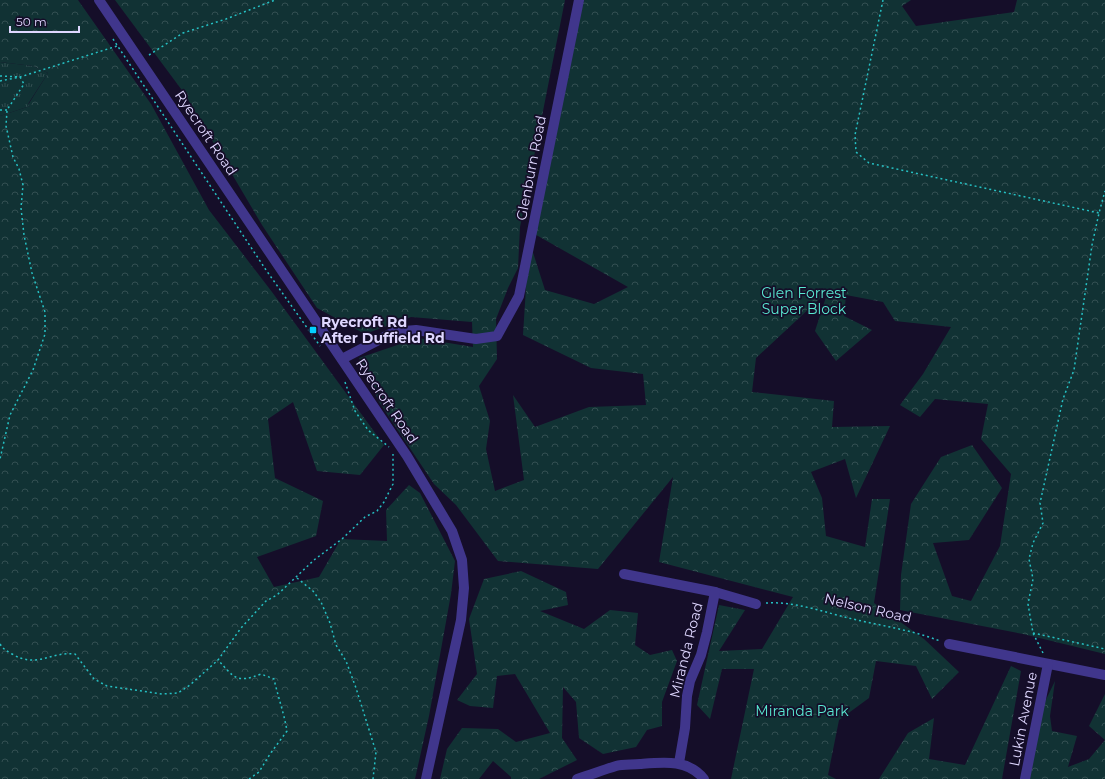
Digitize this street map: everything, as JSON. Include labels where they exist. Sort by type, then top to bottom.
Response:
[{"type":"street","name":"Ryecroft Road","points":[[99,0],[342,358],[411,462],[452,531],[462,560],[464,588],[461,620],[426,779]]},
{"type":"street","name":"Glenburn Road","points":[[342,358],[394,332],[416,330],[476,339],[497,336],[519,296],[579,0]]},
{"type":"street","points":[[624,574],[715,592],[756,604]]},
{"type":"street","name":"Miranda Road","points":[[679,763],[685,728],[687,696],[690,681],[708,632],[715,592]]},
{"type":"street","points":[[949,644],[1105,675]]},
{"type":"street","name":"Lukin Avenue","points":[[1025,779],[1048,664]]},
{"type":"street","points":[[577,779],[618,766],[660,762],[679,763],[690,767],[704,779]]},
{"type":"path","points":[[140,61],[183,33],[226,19],[275,0]]},
{"type":"path","points":[[883,0],[855,135],[856,152],[869,163],[1099,213]]},
{"type":"path","points":[[110,35],[261,264],[320,347]]},
{"type":"path","points":[[0,81],[20,77],[117,46]]},
{"type":"path","points":[[0,76],[20,77]]},
{"type":"path","points":[[0,459],[10,415],[33,370],[45,334],[45,312],[32,273],[24,235],[21,208],[23,185],[19,168],[13,157],[6,126],[7,110],[24,84],[20,77]]},
{"type":"path","points":[[0,110],[7,110]]},
{"type":"path","points":[[1048,664],[1033,633],[1028,604],[1033,579],[1029,558],[1033,543],[1043,523],[1040,503],[1064,399],[1074,370],[1099,213],[1105,191]]},
{"type":"path","points":[[0,644],[3,648],[17,657],[31,661],[49,658],[64,652],[75,654],[94,679],[107,686],[162,694],[178,693],[190,685],[218,660],[251,616],[266,601],[277,595],[314,560],[342,539],[365,517],[377,511],[384,502],[393,484],[394,451],[368,430],[355,411],[343,379],[350,371]]},
{"type":"path","points":[[296,577],[313,591],[321,602],[330,623],[336,645],[346,661],[376,752],[373,779]]},
{"type":"path","name":"Nelson Road","points":[[756,604],[771,603],[808,608],[919,634],[949,644]]},
{"type":"path","points":[[1033,633],[1105,650]]},
{"type":"path","points":[[218,660],[234,677],[248,680],[261,674],[274,679],[279,702],[285,715],[287,731],[259,772],[249,779]]},
{"type":"green space","points":[[0,0],[78,0],[151,104],[209,210],[272,292],[384,445],[360,475],[317,471],[293,402],[268,419],[275,478],[323,501],[316,536],[257,557],[274,587],[319,577],[341,539],[387,541],[386,510],[409,485],[420,493],[455,561],[451,594],[429,716],[415,779],[0,779],[0,116],[30,106],[28,105],[48,73],[33,66],[0,62]]},
{"type":"green space","name":"Glen Forrest Super Block","points":[[115,0],[565,0],[520,227],[518,268],[508,288],[496,319],[497,359],[479,386],[490,421],[486,449],[495,491],[524,480],[513,395],[535,427],[589,407],[646,405],[643,374],[591,368],[523,335],[529,240],[545,290],[594,304],[628,287],[531,232],[579,0],[911,0],[902,6],[916,26],[1014,12],[1017,0],[1105,0],[1105,654],[1023,634],[900,610],[901,575],[911,504],[941,457],[972,445],[1002,488],[969,540],[933,543],[952,596],[971,601],[1000,546],[1011,474],[981,439],[988,404],[935,399],[920,417],[900,405],[923,374],[951,327],[895,321],[883,302],[846,295],[844,316],[872,330],[836,361],[815,331],[828,291],[756,358],[752,392],[834,401],[832,427],[890,426],[856,498],[845,459],[811,472],[822,498],[826,536],[865,547],[872,499],[890,499],[874,603],[924,639],[959,672],[932,699],[916,666],[876,661],[869,698],[839,720],[828,775],[836,779],[731,779],[754,669],[722,669],[710,719],[697,705],[719,605],[745,610],[719,651],[762,649],[793,597],[659,562],[673,477],[598,569],[498,561],[456,505],[434,484],[379,402],[359,358],[418,338],[473,347],[472,322],[411,317],[365,334],[317,308],[262,225],[184,93]]},
{"type":"green space","points":[[0,62],[33,66],[48,73],[28,104],[30,106],[0,116]]},
{"type":"green space","points":[[521,571],[566,592],[568,605],[540,611],[584,629],[610,610],[638,613],[635,645],[650,655],[672,650],[677,661],[662,702],[662,726],[647,730],[636,747],[603,754],[579,738],[576,702],[563,687],[562,738],[577,760],[539,779],[511,779],[511,777],[493,761],[479,779],[440,779],[447,749],[462,728],[498,729],[516,742],[550,733],[515,674],[497,676],[493,708],[470,706],[457,700],[477,674],[469,619],[484,579]]},
{"type":"green space","points":[[1011,666],[1021,671],[1002,779],[879,779],[908,733],[934,718],[929,759],[965,765]]},
{"type":"green space","points":[[1055,681],[1050,716],[1052,731],[1077,736],[1068,767],[1089,759],[1105,740],[1105,779],[1024,779],[1040,712]]},
{"type":"green space","points":[[1105,694],[1105,740],[1089,726]]},
{"type":"place","name":"Ryecroft Rd After Duffield Rd","points":[[313,330]]},
{"type":"park label","name":"Miranda Park","points":[[802,711]]}]
